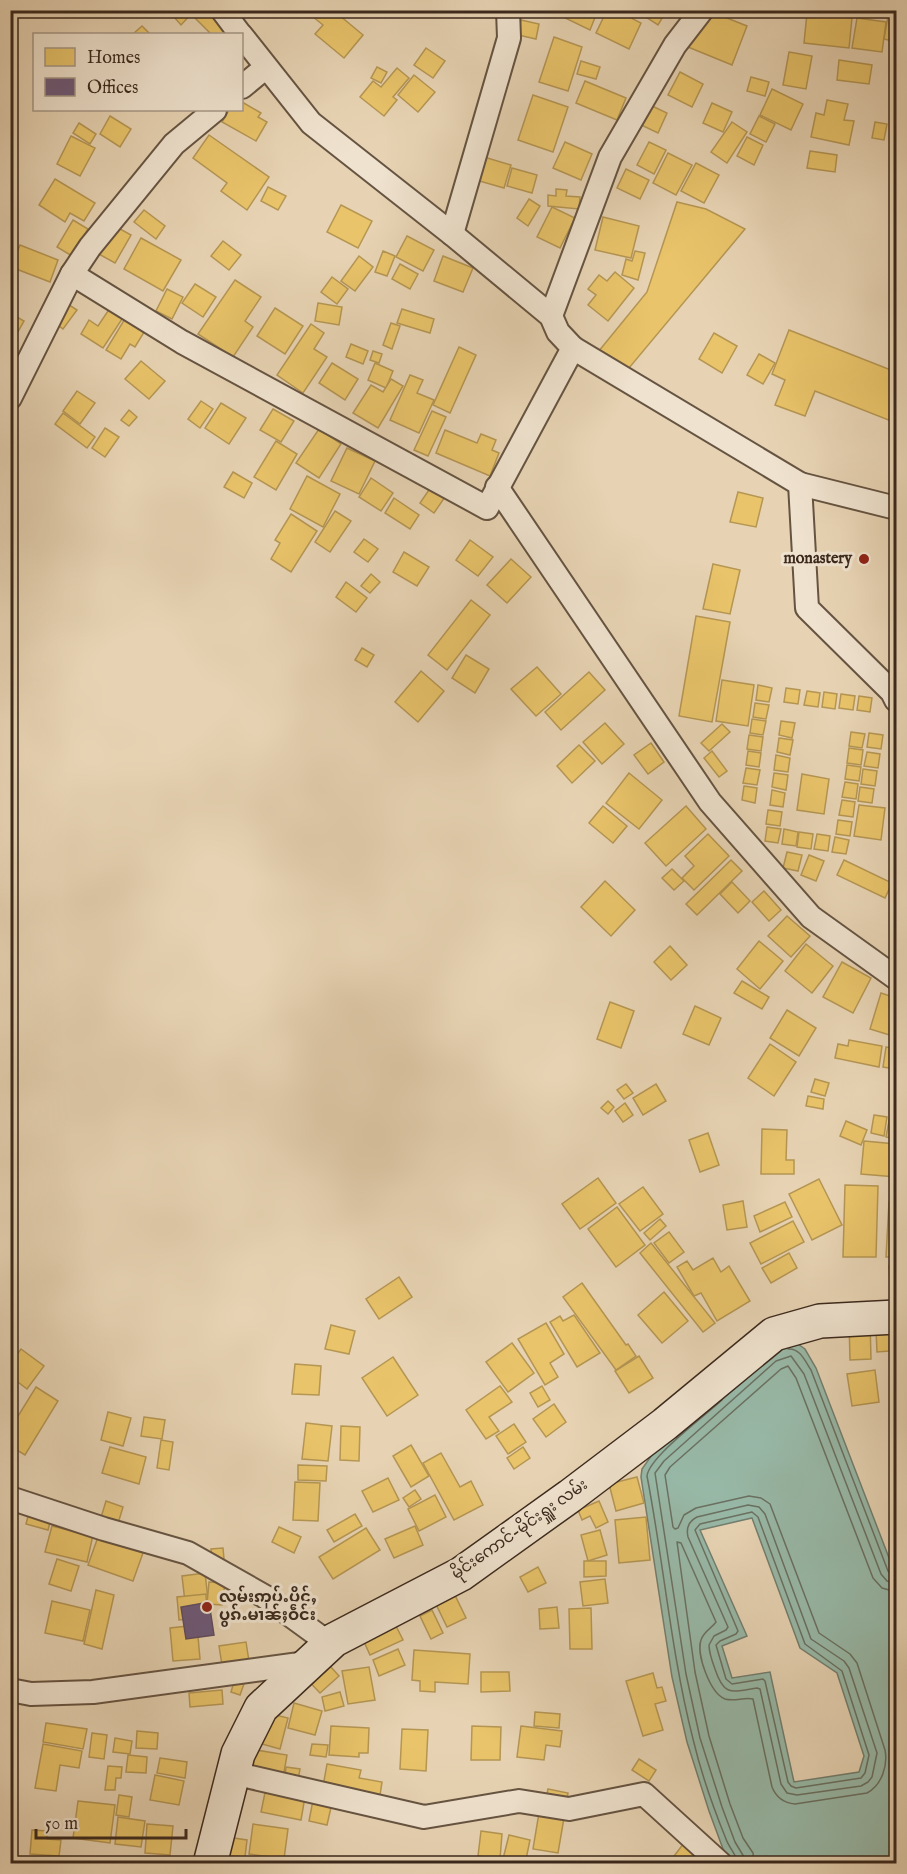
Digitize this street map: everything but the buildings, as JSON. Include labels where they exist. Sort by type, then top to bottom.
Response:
[{"type":"main road","name":"မိုင်းကောင်-မိုင်းရှူး လမ်း","points":[[210,1863],[238,1754],[261,1708],[319,1654],[358,1627],[461,1574],[665,1424],[774,1334],[820,1321],[897,1317]]},
{"type":"street","points":[[222,10],[239,33]]},
{"type":"street","points":[[452,234],[509,38],[508,10]]},
{"type":"street","points":[[551,316],[610,157],[675,45],[702,10]]},
{"type":"street","points":[[243,38],[311,123],[452,234],[551,316],[558,332],[573,348],[800,484],[897,508]]},
{"type":"street","points":[[243,86],[265,68]]},
{"type":"street","points":[[10,398],[72,274],[90,247],[174,144],[214,111]]},
{"type":"street","points":[[72,274],[182,342],[487,507],[573,348]]},
{"type":"street","points":[[800,484],[807,608],[892,692],[897,700]]},
{"type":"street","points":[[497,486],[710,802],[811,917],[897,978]]},
{"type":"street","points":[[10,1498],[188,1553],[264,1596],[319,1654]]},
{"type":"street","points":[[10,1690],[31,1694],[93,1692],[319,1654]]},
{"type":"street","points":[[233,1773],[424,1817],[519,1801],[569,1809],[644,1794],[721,1863]]},
{"type":"water","points":[[795,1342],[805,1349],[816,1368],[896,1576],[896,1863],[733,1863],[723,1849],[687,1742],[672,1677],[641,1477],[642,1469],[654,1452],[769,1349]],"holes":[[[752,1518],[800,1648],[837,1673],[864,1756],[859,1772],[794,1782],[770,1672],[732,1678],[722,1646],[747,1636],[700,1530]]]},
{"type":"place","name":"monastery","points":[[864,559]]},
{"type":"place","name":"လုမ်းဢုပ်ႉပိူင်ႇ ပွၵ်ႉမၢၼ်ႈဝဵင်း","points":[[207,1607]]}]
